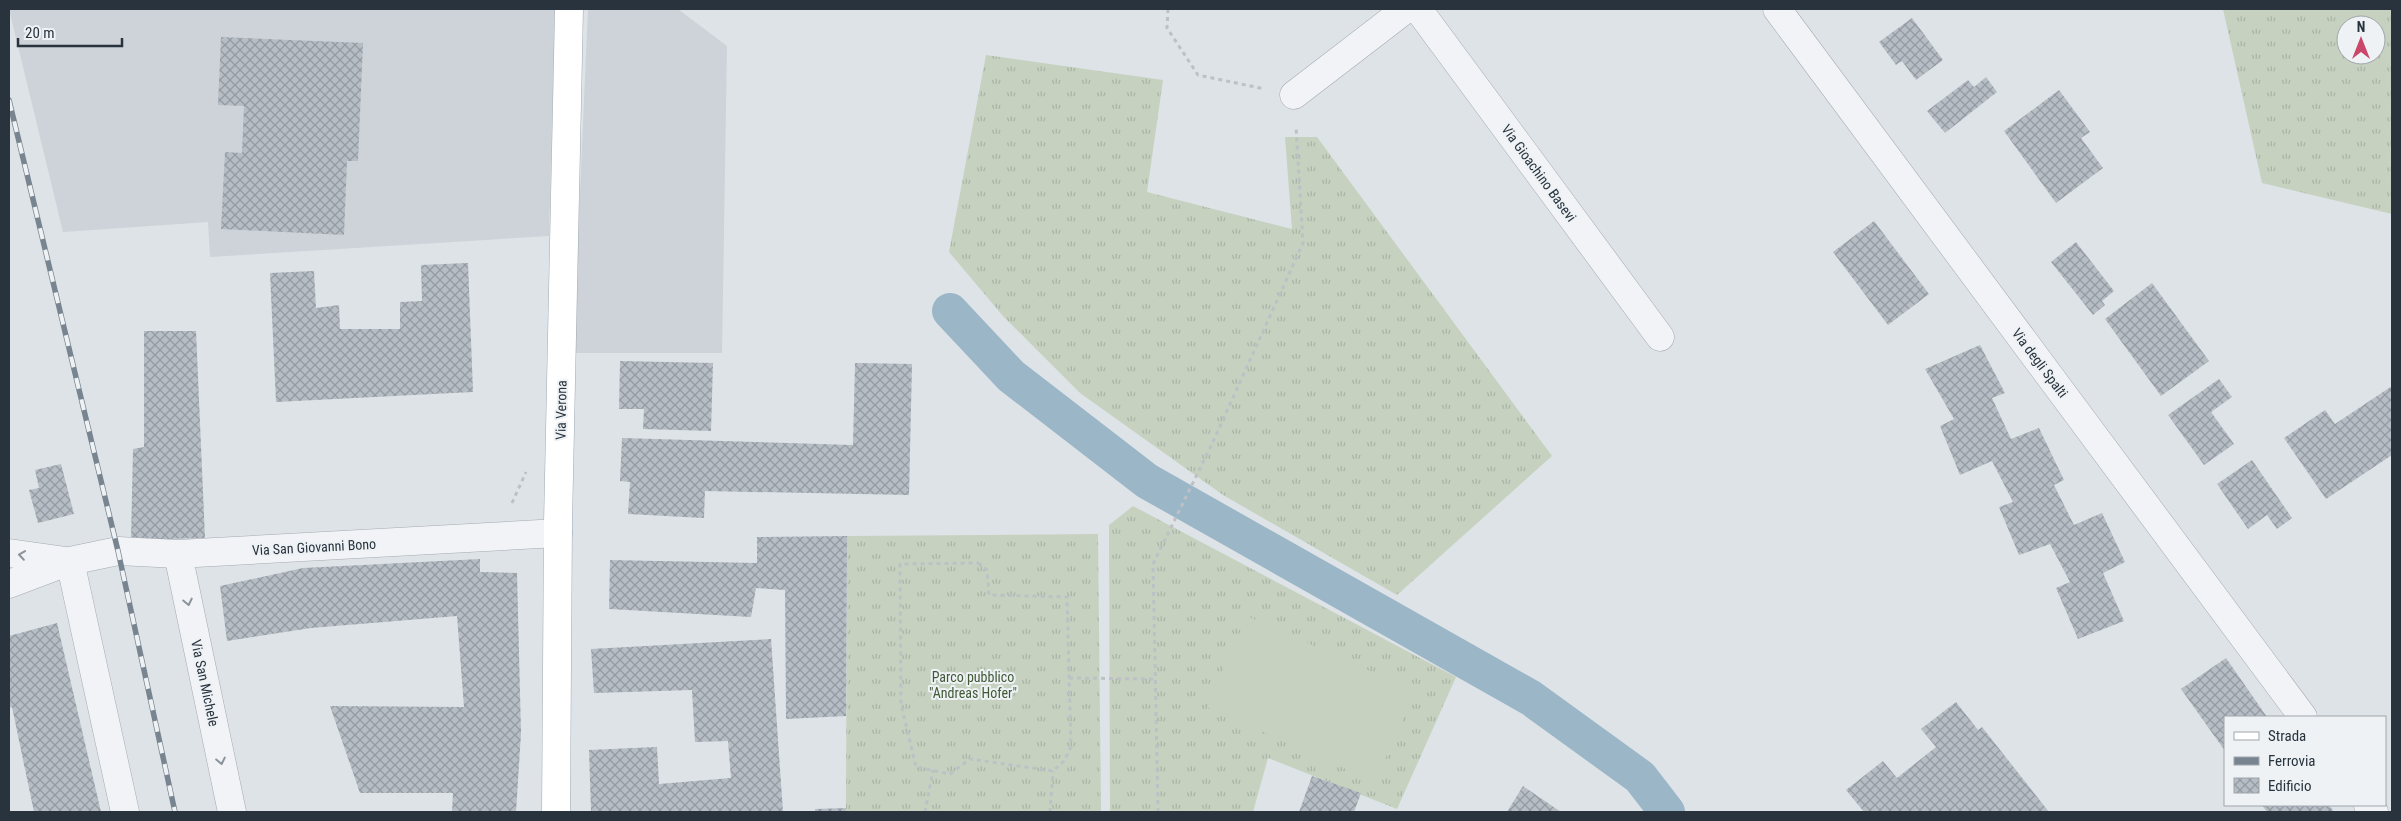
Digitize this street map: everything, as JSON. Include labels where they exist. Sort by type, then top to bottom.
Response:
[{"type":"main road","name":"Via Verona","points":[[556,812],[558,533],[569,9]]},
{"type":"street","points":[[1294,95],[1406,9]]},
{"type":"street","name":"Via Gioachino Basevi","points":[[1418,9],[1660,337]]},
{"type":"street","name":"Via degli Spalti","points":[[1777,9],[2302,716]]},
{"type":"street","name":"Via San Giovanni Bono","points":[[9,584],[70,561],[118,551],[178,554],[558,533]]},
{"type":"street","name":"Via San Giovanni Bono","points":[[9,553],[70,561]]},
{"type":"street","name":"Via San Michele","points":[[178,554],[232,812]]},
{"type":"street","points":[[70,561],[126,812]]},
{"type":"path","points":[[1158,812],[1153,564],[1212,444],[1303,243],[1294,95],[1198,75],[1167,28],[1168,9]]},
{"type":"path","points":[[1050,812],[1053,772],[1064,760],[1071,747],[1067,596],[989,595],[988,570],[978,563],[900,564],[901,704],[916,767],[950,774],[970,759],[1053,772]]},
{"type":"path","points":[[1069,678],[1155,679]]},
{"type":"path","points":[[925,812],[933,770]]},
{"type":"shaded area","points":[[9,9],[555,9],[549,236],[210,257],[208,222],[63,232]]},
{"type":"shaded area","points":[[588,9],[678,9],[727,46],[722,353],[573,353]]},
{"type":"green space","points":[[2223,9],[2392,9],[2392,214],[2262,183]]},
{"type":"green space","points":[[986,55],[1163,80],[1147,192],[1292,229],[1285,137],[1317,137],[1552,456],[1397,595],[1223,495],[1080,393],[1003,316],[949,252]]},
{"type":"green space","points":[[1133,506],[1456,677],[1397,809],[1268,758],[1253,812],[1110,812],[1109,525]]},
{"type":"green space","name":"Parco pubblico \"Andreas Hofer\"","points":[[1098,534],[1101,812],[846,812],[847,536]]},
{"type":"green space","points":[[1247,616],[1415,691],[1375,782],[1207,707]]},
{"type":"building","points":[[1912,18],[1943,60],[1916,80],[1902,61],[1896,65],[1879,42]]},
{"type":"building","points":[[221,37],[363,43],[358,161],[347,161],[344,235],[221,229],[225,152],[242,153],[244,106],[218,105]]},
{"type":"building","points":[[1986,77],[1997,92],[1945,133],[1927,111],[1968,80],[1974,87]]},
{"type":"building","points":[[2059,90],[2090,132],[2081,138],[2103,168],[2056,203],[2004,131]]},
{"type":"building","points":[[1874,221],[1929,294],[1888,325],[1833,252]]},
{"type":"building","points":[[2076,242],[2114,291],[2102,301],[2105,305],[2093,315],[2051,262]]},
{"type":"building","points":[[468,263],[473,392],[276,402],[270,273],[314,271],[316,308],[339,305],[340,329],[400,329],[400,302],[422,301],[421,265]]},
{"type":"building","points":[[2152,283],[2209,361],[2161,396],[2105,319]]},
{"type":"building","points":[[144,331],[196,331],[205,538],[131,540],[133,449],[144,447]]},
{"type":"building","points":[[1980,345],[2005,393],[1992,398],[2011,439],[2039,428],[2064,480],[2054,485],[2074,525],[2102,513],[2125,562],[2103,573],[2124,621],[2078,639],[2056,588],[2070,582],[2050,544],[2019,555],[1999,507],[2013,502],[1992,461],[1960,475],[1940,426],[1954,419],[1925,369]]},
{"type":"building","points":[[620,361],[713,363],[711,431],[643,429],[644,409],[619,409]]},
{"type":"building","points":[[855,363],[912,364],[909,495],[705,491],[704,518],[628,514],[630,482],[620,481],[622,438],[853,445]]},
{"type":"building","points":[[2219,379],[2232,397],[2211,412],[2234,444],[2204,465],[2168,415]]},
{"type":"building","points":[[2392,386],[2392,455],[2326,499],[2284,438],[2325,410],[2335,424]]},
{"type":"building","points":[[2252,460],[2292,518],[2277,529],[2267,515],[2248,529],[2217,484]]},
{"type":"building","points":[[61,464],[74,514],[38,523],[29,490],[39,488],[35,470]]},
{"type":"building","points":[[847,536],[846,716],[786,719],[785,590],[756,588],[751,617],[609,609],[610,560],[757,563],[757,537]]},
{"type":"building","points":[[480,559],[480,572],[517,573],[521,733],[516,812],[452,812],[453,793],[360,793],[330,706],[464,707],[457,616],[311,628],[227,641],[220,586],[303,568]]},
{"type":"building","points":[[57,623],[101,812],[34,812],[12,707],[9,708],[9,636]]},
{"type":"building","points":[[771,639],[783,812],[591,812],[589,750],[657,747],[659,784],[731,778],[728,741],[695,742],[692,690],[594,693],[591,649]]},
{"type":"building","points":[[2226,658],[2266,716],[2224,716],[2224,750],[2181,689]]},
{"type":"building","points":[[1956,702],[1978,730],[1982,727],[2049,812],[1864,812],[1846,790],[1883,761],[1897,778],[1936,747],[1921,729]]},
{"type":"building","points":[[1312,776],[1361,793],[1354,812],[1299,812]]},
{"type":"building","points":[[1523,786],[1561,812],[1507,812]]},
{"type":"building","points":[[2263,806],[2330,806],[2334,812],[2267,812]]},
{"type":"building","points":[[846,808],[846,812],[815,812],[815,809]]},
{"type":"waterway","points":[[950,311],[1011,376],[1147,481],[1531,698],[1640,777],[1667,812]]},
{"type":"railway","points":[[9,100],[118,551],[175,812]]}]
